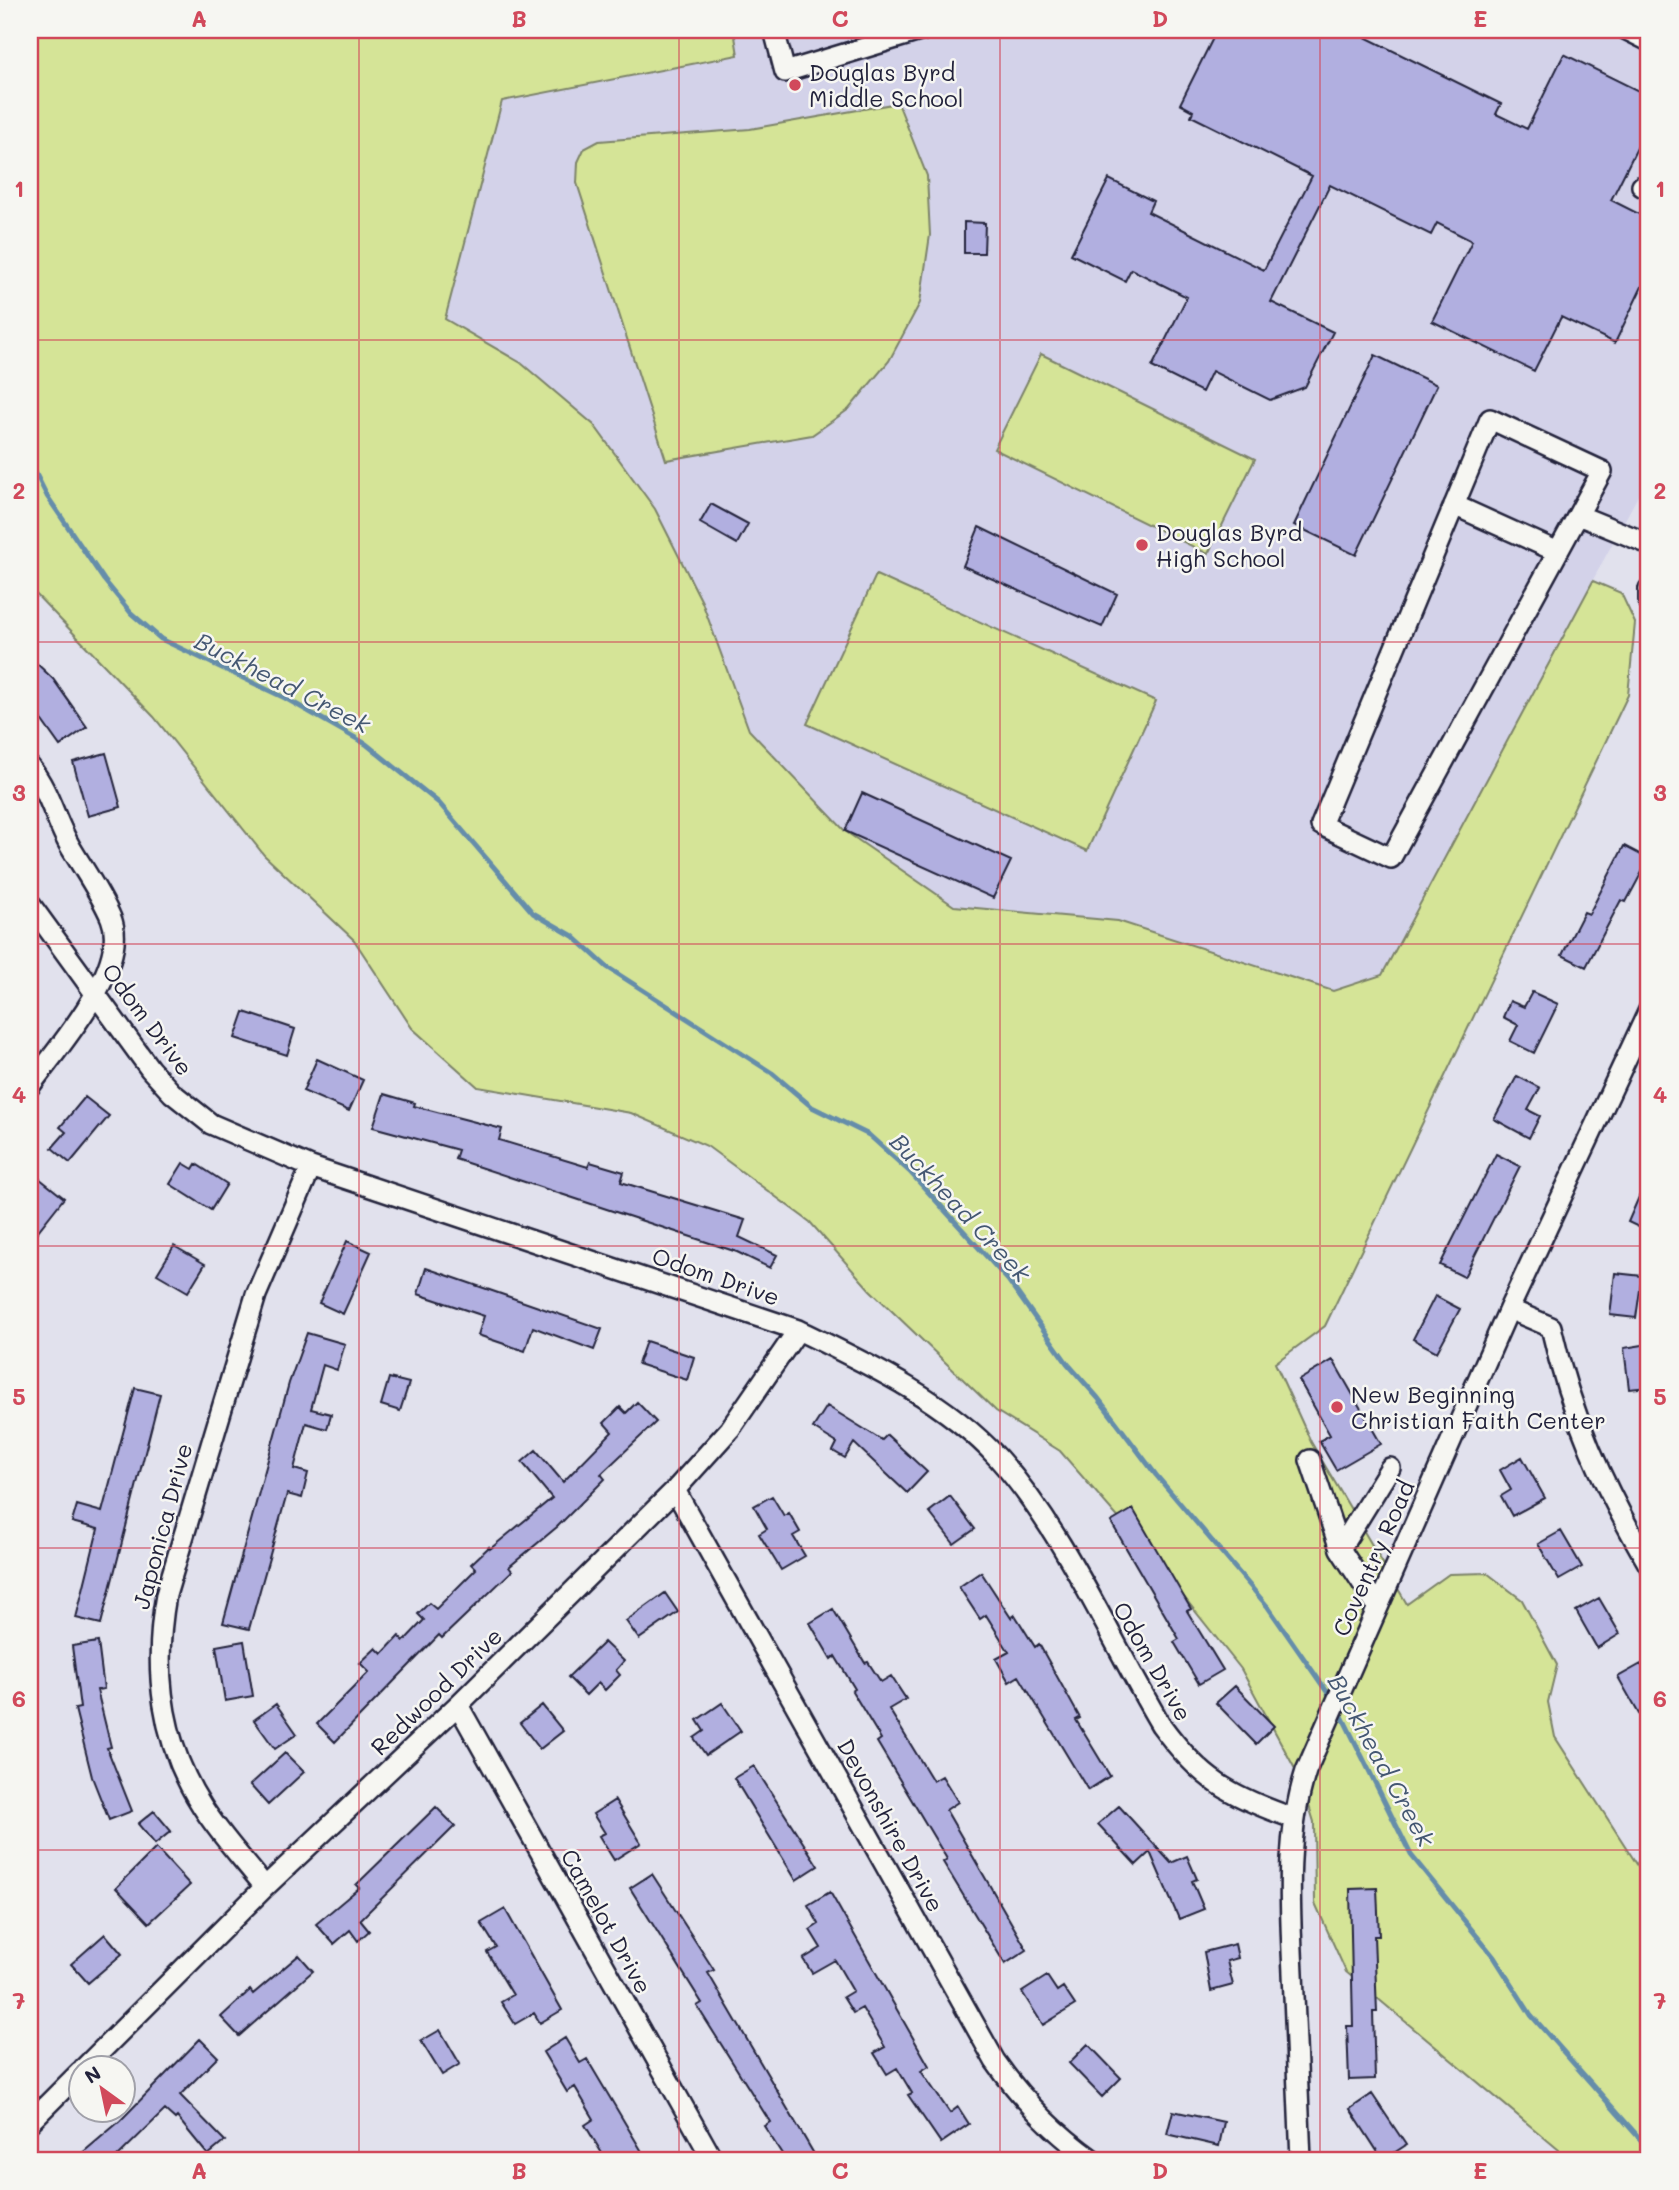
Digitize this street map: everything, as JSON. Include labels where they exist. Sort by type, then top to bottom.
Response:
[{"type":"street","points":[[774,30],[785,72],[923,30]]},
{"type":"street","points":[[1627,30],[1649,41]]},
{"type":"street","points":[[1490,419],[1602,471],[1391,858],[1321,825],[1454,505],[1490,419]]},
{"type":"street","points":[[1454,505],[1558,552]]},
{"type":"street","points":[[1578,515],[1649,544]]},
{"type":"street","points":[[1649,589],[1649,601]]},
{"type":"street","points":[[30,768],[46,787],[56,822],[111,918],[116,940],[97,992],[30,1086]]},
{"type":"street","name":"Odom Drive","points":[[30,904],[97,992],[150,1069],[197,1114],[226,1132],[311,1167],[798,1330],[865,1363],[948,1415],[997,1457],[1027,1493],[1051,1529],[1138,1686],[1182,1754],[1232,1795],[1293,1818]]},
{"type":"street","name":"Coventry Road","points":[[1301,2160],[1290,1899],[1293,1818],[1306,1771],[1509,1309],[1649,1010]]},
{"type":"street","name":"Japonica Drive","points":[[265,1886],[202,1808],[176,1755],[161,1688],[160,1634],[166,1595],[237,1351],[256,1295],[311,1167]]},
{"type":"street","points":[[1509,1309],[1551,1327],[1562,1377],[1578,1426],[1598,1474],[1649,1565]]},
{"type":"street","name":"Redwood Drive","points":[[98,2054],[265,1886],[458,1705],[675,1490],[730,1429],[798,1330]]},
{"type":"street","points":[[1310,1460],[1339,1549],[1378,1607]]},
{"type":"street","points":[[1339,1549],[1390,1468]]},
{"type":"street","name":"Devonshire Drive","points":[[675,1490],[995,2062],[1043,2122],[1093,2160]]},
{"type":"street","points":[[1631,1534],[1649,1525]]},
{"type":"street","name":"Camelot Drive","points":[[458,1705],[713,2160]]},
{"type":"street","points":[[30,2122],[66,2085]]},
{"type":"shaded area","name":"Douglas Byrd High School","points":[[734,30],[1649,30],[1649,475],[1382,975],[1333,991],[1118,921],[954,906],[845,831],[749,730],[702,602],[655,509],[594,425],[521,363],[445,320],[502,101],[738,55]]},
{"type":"green space","points":[[30,30],[734,30],[738,55],[502,101],[445,319],[521,363],[594,425],[655,509],[702,602],[749,730],[845,831],[954,906],[1118,921],[1333,991],[1382,975],[1593,581],[1621,593],[1635,623],[1628,695],[1325,1326],[1275,1363],[1311,1442],[1407,1604],[1449,1574],[1487,1573],[1522,1600],[1557,1665],[1548,1702],[1555,1737],[1649,1883],[1649,2160],[1571,2160],[1346,1972],[1315,1903],[1314,1822],[1301,1780],[1241,1669],[1149,1553],[1060,1451],[996,1411],[870,1290],[810,1222],[707,1146],[631,1113],[478,1087],[412,1028],[354,940],[264,855],[154,717],[30,588]]},
{"type":"green space","points":[[898,103],[927,176],[930,235],[920,303],[889,361],[849,409],[812,435],[666,460],[577,183],[578,162],[584,149],[599,141],[750,129]]},
{"type":"green space","points":[[1041,354],[1255,459],[1208,554],[994,449]]},
{"type":"green space","points":[[876,575],[1156,701],[1087,851],[807,724]]},
{"type":"building","points":[[1217,30],[1351,30],[1501,104],[1496,114],[1527,129],[1564,54],[1649,96],[1649,124],[1611,200],[1649,219],[1649,272],[1615,343],[1561,317],[1534,371],[1432,321],[1472,241],[1437,223],[1431,235],[1330,185],[1271,302],[1333,332],[1305,387],[1270,400],[1212,371],[1202,392],[1152,367],[1187,297],[1131,269],[1125,281],[1071,254],[1109,179],[1153,201],[1148,212],[1264,270],[1312,176],[1191,116],[1193,111],[1180,104]]},
{"type":"building","points":[[964,222],[985,223],[984,253],[964,253]]},
{"type":"building","points":[[1375,355],[1437,385],[1356,555],[1294,525]]},
{"type":"building","points":[[711,504],[748,524],[737,544],[700,523]]},
{"type":"building","points":[[979,527],[1117,594],[1102,627],[963,566]]},
{"type":"building","points":[[30,657],[53,679],[87,727],[60,746],[30,704]]},
{"type":"building","points":[[106,753],[121,807],[88,816],[73,762]]},
{"type":"building","points":[[862,793],[1011,861],[993,898],[845,831]]},
{"type":"building","points":[[1624,846],[1649,859],[1626,902],[1621,900],[1586,967],[1562,955],[1584,912],[1589,914]]},
{"type":"building","points":[[1532,992],[1558,1004],[1534,1053],[1510,1041],[1518,1025],[1503,1017],[1510,1001],[1524,1007]]},
{"type":"building","points":[[244,1012],[295,1029],[287,1055],[235,1038]]},
{"type":"building","points":[[317,1059],[363,1080],[349,1111],[303,1091]]},
{"type":"building","points":[[1517,1076],[1540,1088],[1528,1110],[1540,1116],[1529,1138],[1494,1119]]},
{"type":"building","points":[[384,1094],[415,1103],[414,1106],[502,1129],[499,1140],[588,1167],[590,1162],[624,1172],[621,1182],[745,1220],[739,1237],[777,1255],[770,1268],[737,1252],[455,1159],[458,1150],[373,1127]]},
{"type":"building","points":[[85,1097],[109,1116],[70,1163],[52,1148],[66,1132],[60,1127]]},
{"type":"building","points":[[1496,1154],[1520,1166],[1464,1277],[1440,1265]]},
{"type":"building","points":[[183,1163],[193,1169],[196,1164],[227,1184],[211,1210],[170,1184]]},
{"type":"building","points":[[30,1171],[64,1198],[30,1241]]},
{"type":"building","points":[[1649,1174],[1649,1232],[1628,1222]]},
{"type":"building","points":[[347,1241],[371,1252],[343,1314],[319,1303]]},
{"type":"building","points":[[174,1246],[205,1264],[188,1292],[157,1274]]},
{"type":"building","points":[[426,1268],[602,1329],[594,1350],[533,1327],[525,1351],[478,1335],[484,1316],[418,1294]]},
{"type":"building","points":[[1615,1273],[1642,1276],[1636,1318],[1610,1315]]},
{"type":"building","points":[[1435,1296],[1460,1309],[1437,1352],[1413,1339]]},
{"type":"building","points":[[307,1333],[345,1344],[337,1370],[323,1365],[311,1409],[331,1414],[327,1429],[306,1423],[294,1469],[308,1473],[302,1498],[287,1494],[249,1629],[223,1623],[289,1383]]},
{"type":"building","points":[[646,1341],[694,1357],[687,1380],[638,1364]]},
{"type":"building","points":[[1649,1344],[1649,1387],[1629,1389],[1624,1348]]},
{"type":"building","name":"New Beginning Christian Faith Center","points":[[1333,1360],[1381,1444],[1336,1470],[1319,1441],[1330,1435],[1299,1380]]},
{"type":"building","points":[[389,1378],[409,1383],[400,1411],[381,1405]]},
{"type":"building","points":[[135,1388],[160,1394],[101,1624],[76,1618],[98,1529],[72,1522],[77,1505],[102,1512]]},
{"type":"building","points":[[637,1402],[656,1422],[601,1474],[605,1479],[557,1527],[509,1567],[512,1571],[442,1638],[439,1635],[335,1742],[317,1724],[369,1672],[360,1663],[376,1648],[382,1654],[399,1636],[404,1641],[424,1620],[418,1614],[429,1603],[436,1609],[476,1569],[471,1564],[552,1498],[522,1462],[536,1450],[563,1482],[612,1432],[604,1423],[620,1407],[626,1413]]},
{"type":"building","points":[[827,1406],[882,1440],[887,1435],[927,1472],[907,1493],[854,1443],[845,1458],[833,1451],[837,1443],[813,1428]]},
{"type":"building","points":[[1522,1457],[1545,1498],[1512,1516],[1501,1496],[1511,1490],[1500,1470]]},
{"type":"building","points":[[772,1496],[784,1516],[789,1513],[800,1532],[793,1536],[805,1556],[781,1570],[759,1534],[767,1529],[754,1506]]},
{"type":"building","points":[[950,1496],[975,1529],[954,1544],[929,1512]]},
{"type":"building","points":[[1133,1509],[1191,1609],[1187,1611],[1223,1670],[1199,1684],[1174,1642],[1179,1639],[1111,1522]]},
{"type":"building","points":[[1561,1531],[1582,1567],[1559,1580],[1538,1544]]},
{"type":"building","points":[[981,1572],[1011,1618],[1015,1615],[1035,1647],[1039,1644],[1080,1718],[1076,1720],[1110,1776],[1088,1790],[1019,1676],[1009,1682],[996,1659],[1009,1652],[986,1615],[980,1619],[959,1587]]},
{"type":"building","points":[[665,1593],[678,1612],[639,1639],[626,1621]]},
{"type":"building","points":[[1599,1598],[1620,1634],[1597,1648],[1576,1611]]},
{"type":"building","points":[[833,1609],[865,1663],[868,1662],[881,1682],[891,1676],[906,1699],[889,1709],[933,1781],[942,1776],[958,1802],[946,1810],[1027,1950],[1005,1964],[943,1862],[947,1859],[877,1742],[881,1739],[852,1691],[855,1689],[835,1656],[831,1659],[810,1623]]},
{"type":"building","points":[[244,1641],[253,1696],[225,1701],[216,1646]]},
{"type":"building","points":[[98,1642],[104,1689],[97,1690],[111,1747],[107,1748],[132,1811],[109,1820],[92,1777],[75,1709],[80,1708],[72,1646]]},
{"type":"building","points":[[604,1642],[624,1661],[616,1670],[620,1675],[605,1690],[598,1683],[586,1695],[568,1677]]},
{"type":"building","points":[[1641,1664],[1649,1678],[1649,1707],[1639,1714],[1618,1677]]},
{"type":"building","points":[[1235,1686],[1274,1726],[1256,1744],[1216,1703]]},
{"type":"building","points":[[722,1703],[741,1731],[706,1755],[694,1738],[704,1731],[697,1720]]},
{"type":"building","points":[[276,1704],[297,1734],[275,1749],[254,1720]]},
{"type":"building","points":[[542,1705],[563,1731],[540,1749],[520,1723]]},
{"type":"building","points":[[285,1753],[304,1772],[268,1805],[250,1785]]},
{"type":"building","points":[[754,1766],[818,1866],[796,1880],[734,1778]]},
{"type":"building","points":[[615,1800],[641,1843],[614,1860],[599,1836],[605,1833],[593,1814]]},
{"type":"building","points":[[1119,1806],[1171,1863],[1187,1856],[1197,1879],[1192,1881],[1204,1909],[1179,1919],[1150,1852],[1136,1865],[1098,1824]]},
{"type":"building","points":[[436,1807],[455,1826],[360,1920],[369,1931],[358,1941],[350,1930],[334,1944],[316,1924],[359,1888],[356,1885]]},
{"type":"building","points":[[154,1811],[171,1831],[155,1844],[138,1824]]},
{"type":"building","points":[[156,1848],[190,1885],[149,1923],[116,1888]]},
{"type":"building","points":[[652,1874],[714,1970],[708,1973],[814,2154],[804,2160],[786,2160],[764,2126],[770,2122],[697,2006],[702,2003],[630,1888]]},
{"type":"building","points":[[1377,1888],[1379,1936],[1374,1936],[1377,2012],[1373,2012],[1375,2079],[1349,2080],[1347,2026],[1353,2026],[1350,1889]]},
{"type":"building","points":[[830,1892],[929,2066],[921,2071],[950,2113],[958,2107],[969,2124],[941,2143],[908,2095],[912,2093],[897,2068],[887,2074],[874,2053],[885,2047],[862,2008],[853,2013],[843,1997],[853,1991],[835,1960],[812,1973],[803,1959],[821,1948],[810,1930],[819,1924],[808,1905]]},
{"type":"building","points":[[505,1909],[562,2010],[540,2023],[534,2013],[515,2024],[501,2002],[513,1995],[487,1952],[496,1947],[481,1923]]},
{"type":"building","points":[[105,1934],[122,1954],[88,1983],[71,1964]]},
{"type":"building","points":[[1235,1944],[1238,1958],[1227,1961],[1233,1985],[1211,1991],[1204,1952]]},
{"type":"building","points":[[299,1955],[313,1971],[239,2036],[221,2017],[250,1990],[253,1994]]},
{"type":"building","points":[[1047,1976],[1057,1991],[1063,1987],[1075,2005],[1043,2025],[1022,1992]]},
{"type":"building","points":[[440,2030],[460,2064],[442,2075],[421,2041]]},
{"type":"building","points":[[565,2038],[580,2063],[587,2059],[647,2160],[606,2160],[585,2125],[594,2119],[575,2087],[567,2092],[543,2052]]},
{"type":"building","points":[[200,2039],[218,2057],[180,2095],[225,2141],[208,2155],[177,2117],[175,2119],[165,2110],[114,2160],[74,2160],[116,2124],[136,2124],[136,2105]]},
{"type":"building","points":[[1088,2044],[1121,2078],[1102,2097],[1069,2063]]},
{"type":"building","points":[[1372,2094],[1406,2145],[1383,2160],[1350,2109]]},
{"type":"building","points":[[1173,2111],[1224,2122],[1219,2146],[1167,2134]]},
{"type":"waterway","name":"Buckhead Creek","points":[[30,462],[47,496],[104,580],[131,613],[161,639],[285,698],[366,744],[439,803],[533,913],[573,936],[607,967],[772,1073],[812,1107],[869,1135],[911,1173],[1008,1280],[1067,1363],[1098,1398],[1156,1475],[1268,1607],[1332,1699]]},
{"type":"waterway","name":"Buckhead Creek","points":[[1339,1710],[1411,1855],[1494,1957],[1531,2015],[1649,2149]]},
{"type":"place","name":"Douglas Byrd Middle School","points":[[795,85]]},
{"type":"place","name":"Douglas Byrd High School","points":[[1142,545]]},
{"type":"place","name":"New Beginning Christian Faith Center","points":[[1337,1407]]}]
